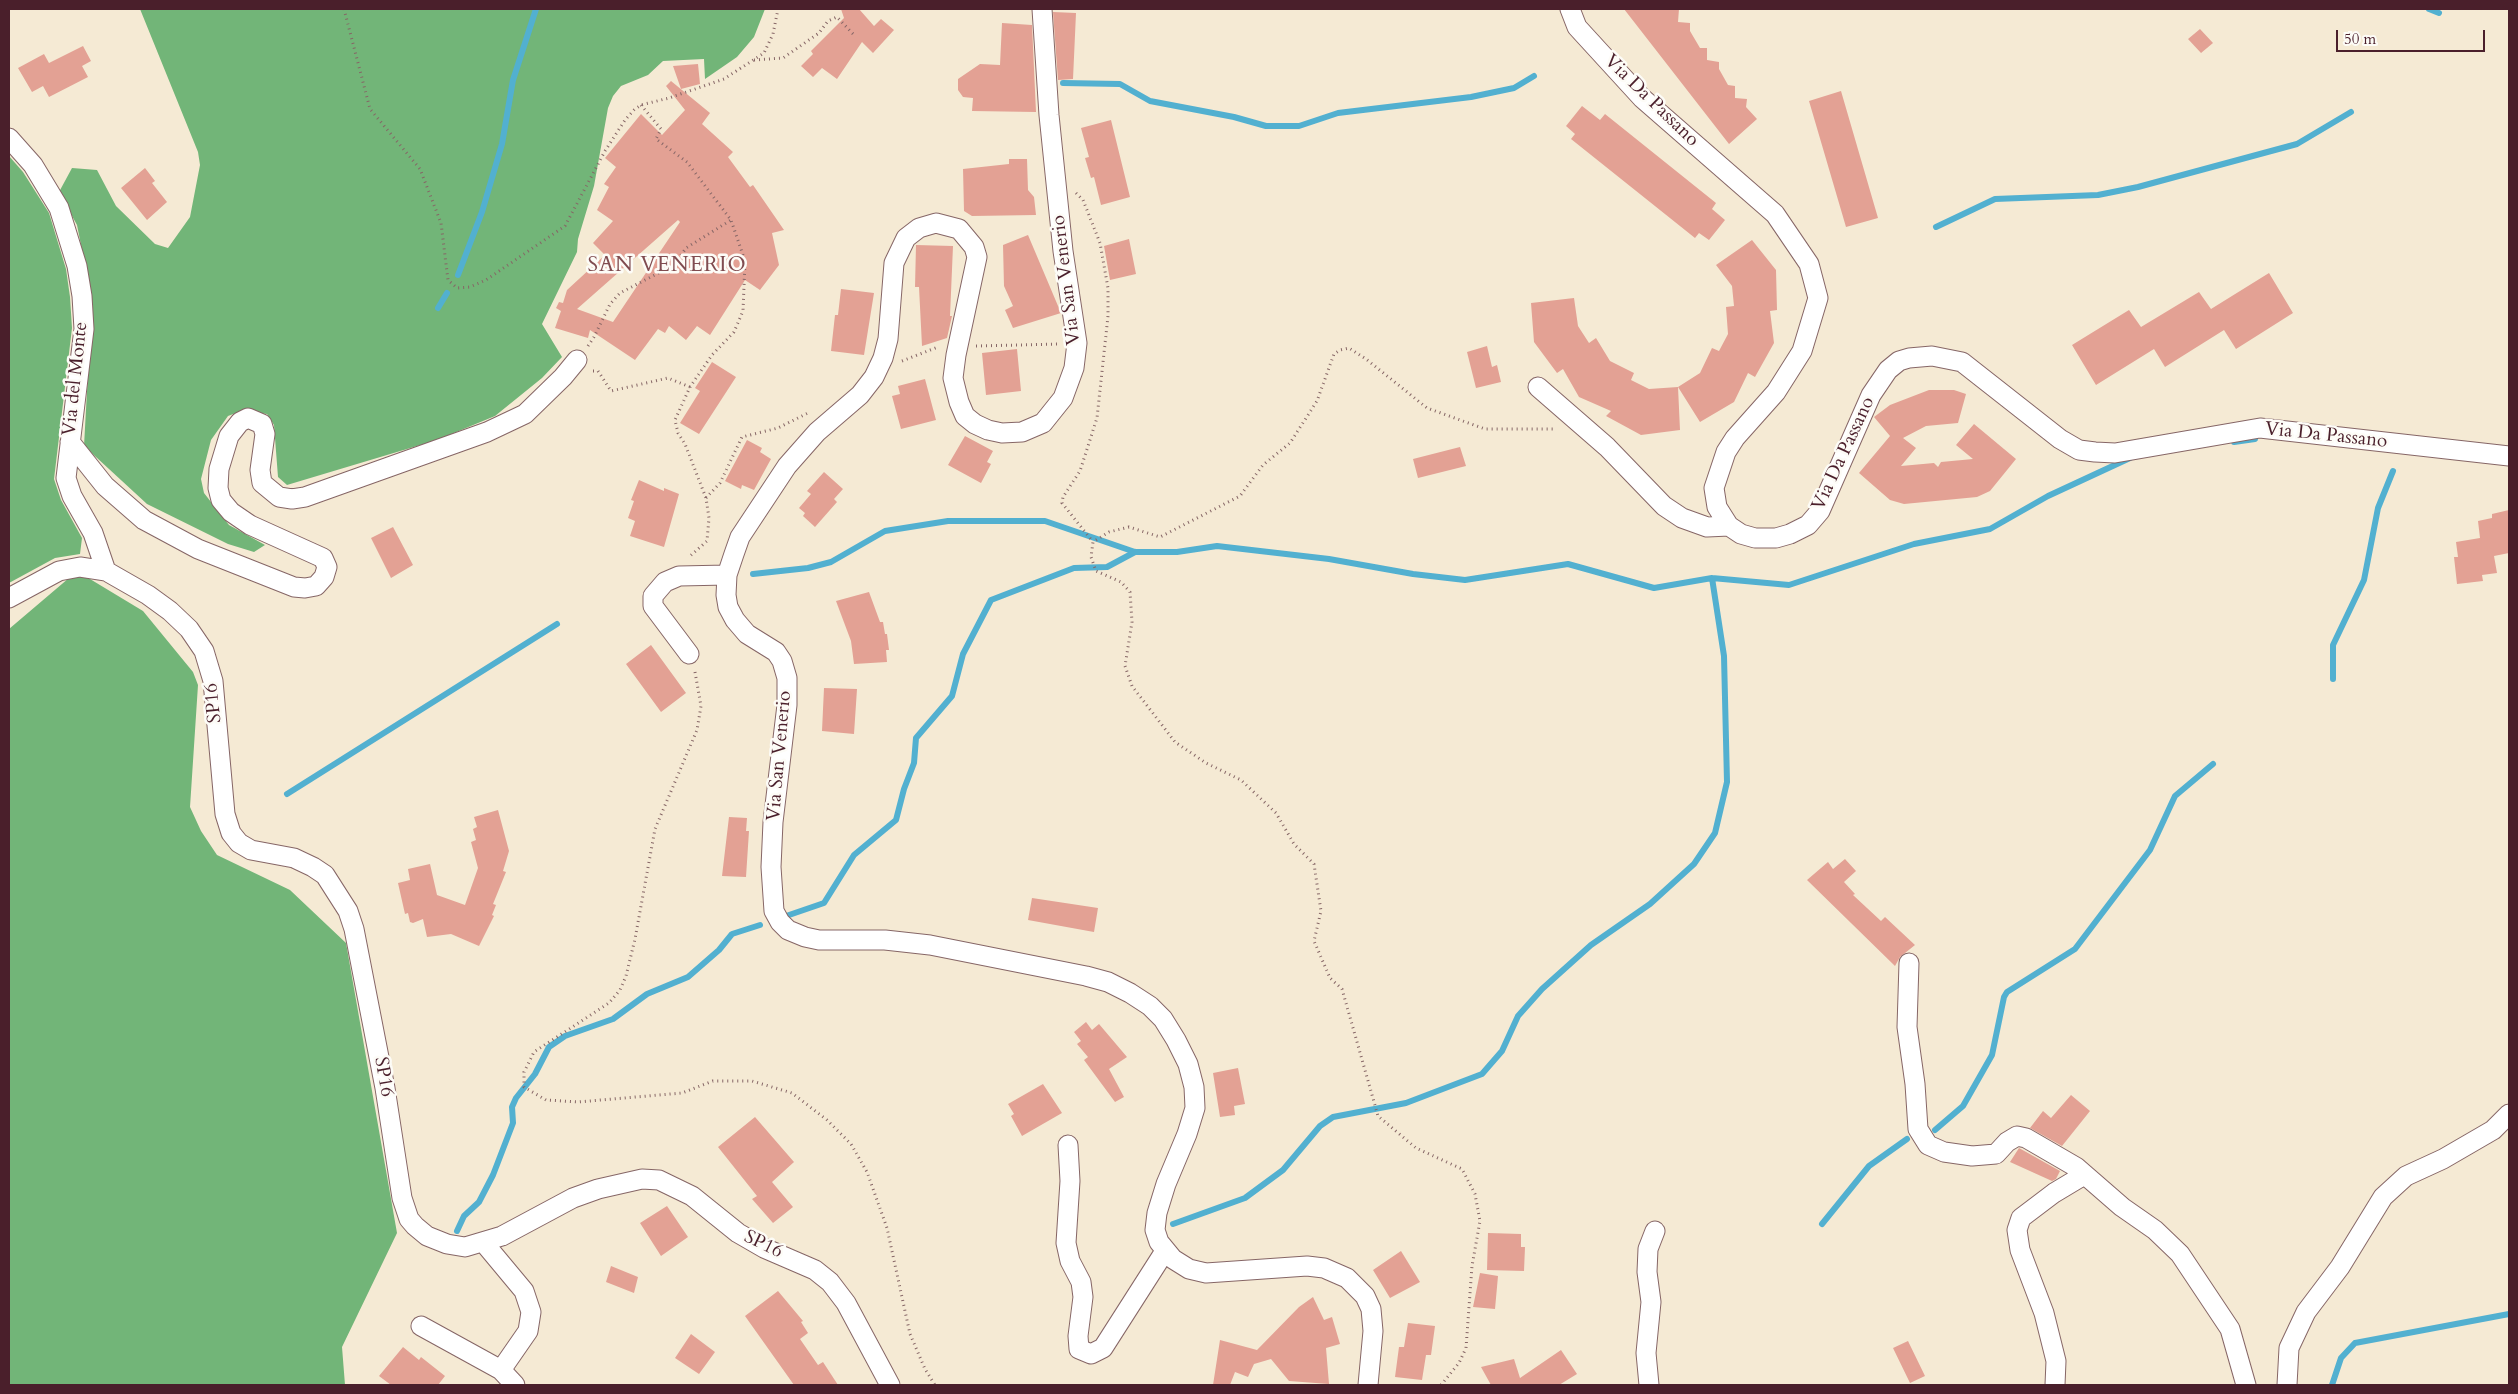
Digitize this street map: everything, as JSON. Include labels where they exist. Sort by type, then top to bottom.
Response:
[{"type":"street","name":"Via San Venerio","points":[[1042,9],[1049,115],[1063,251],[1078,343],[1070,382],[1055,410],[1044,422],[1022,432],[1002,433],[974,424],[965,416],[953,378],[977,257],[974,247],[959,229],[946,224],[936,223],[919,228],[906,238],[894,263],[888,339],[883,358],[874,377],[860,395],[817,432],[787,466],[740,537],[728,575],[726,595],[728,607],[735,620],[748,634],[776,652],[782,660],[787,678],[787,705],[772,831],[771,867],[774,911],[780,922],[796,935],[819,940],[885,940],[930,945],[1086,976],[1116,986],[1150,1006],[1163,1019],[1176,1040],[1188,1064],[1194,1087],[1195,1108],[1157,1213],[1155,1230],[1159,1242],[1165,1251]]},
{"type":"street","name":"Via Da Passano","points":[[1570,9],[1577,27],[1642,98],[1775,214],[1809,264],[1818,298],[1802,351],[1776,392],[1734,438],[1721,463],[1714,488],[1717,507],[1729,526],[1741,534],[1755,538],[1776,538],[1808,526],[1820,512],[1875,389],[1888,370],[1899,361],[1924,356],[1962,362],[2060,439],[2079,450],[2115,453],[2260,428],[2509,456]]},
{"type":"street","name":"Via del Monte","points":[[9,138],[33,165],[59,208],[78,266],[84,329],[66,478],[72,496],[93,533],[106,571]]},
{"type":"street","points":[[70,442],[105,486],[144,520],[198,549],[294,586],[305,588],[316,586],[324,577],[327,567],[324,558],[309,549],[250,525],[231,512],[221,500],[218,488],[219,469],[229,436],[240,422],[248,418],[262,424],[265,434],[260,470],[262,483],[279,497],[298,498],[487,432],[525,414],[563,378],[576,360]]},
{"type":"street","points":[[1538,387],[1607,447],[1664,506],[1682,518],[1706,527],[1729,526]]},
{"type":"street","name":"SP16","points":[[9,598],[59,571],[80,568],[106,571],[170,610],[189,629],[204,651],[213,681],[225,814],[231,833],[239,843],[251,850],[294,858],[313,866],[325,875],[348,911],[354,929],[385,1088],[402,1198],[409,1219],[427,1236],[447,1244],[465,1247],[484,1243],[502,1236],[573,1198],[598,1189],[642,1178],[659,1180],[692,1196],[738,1233],[764,1248],[815,1270],[830,1282],[846,1302],[890,1385]]},
{"type":"street","points":[[689,654],[653,606],[653,596],[656,590],[665,582],[679,576],[728,575]]},
{"type":"street","points":[[1909,963],[1907,1027],[1915,1084],[1918,1129],[1928,1144],[1944,1152],[1972,1156],[1996,1154],[2007,1142],[2017,1136],[2026,1138],[2076,1167],[2122,1207],[2155,1230],[2180,1254],[2230,1330],[2246,1385]]},
{"type":"street","points":[[2287,1385],[2289,1348],[2306,1312],[2340,1267],[2383,1197],[2406,1176],[2493,1130],[2509,1114]]},
{"type":"street","points":[[1068,1145],[1070,1181],[1066,1243],[1070,1262],[1081,1282],[1083,1297],[1078,1336],[1079,1349],[1091,1354],[1103,1348],[1165,1251],[1173,1259],[1189,1268],[1206,1273],[1307,1266],[1324,1268],[1347,1278],[1365,1296],[1371,1309],[1373,1331],[1368,1385]]},
{"type":"street","points":[[2055,1385],[2056,1361],[2044,1313],[2020,1250],[2017,1230],[2021,1218],[2027,1213],[2054,1193],[2084,1175]]},
{"type":"street","points":[[1650,1385],[1646,1353],[1651,1302],[1647,1272],[1648,1249],[1655,1231]]},
{"type":"street","points":[[484,1243],[524,1291],[531,1312],[528,1331],[501,1370]]},
{"type":"street","points":[[421,1326],[501,1370],[515,1385]]},
{"type":"path","points":[[344,9],[370,109],[420,169],[441,223],[448,280],[457,288],[470,287],[486,280],[565,226],[625,120],[641,105],[724,79],[764,53],[769,46],[778,9]]},
{"type":"path","points":[[754,60],[783,58],[819,33],[828,21],[837,17],[855,36]]},
{"type":"path","points":[[641,105],[661,129],[656,139],[687,162],[731,220],[745,261],[743,312],[734,332],[712,355],[690,387],[675,420],[678,433],[685,444],[706,498],[709,518],[707,540],[688,558],[679,576]]},
{"type":"path","points":[[690,387],[668,378],[611,391],[598,371],[581,373],[576,360],[594,337],[610,304],[620,293],[674,265],[686,248],[731,220]]},
{"type":"path","points":[[976,346],[1078,343]]},
{"type":"path","points":[[899,363],[940,346]]},
{"type":"path","points":[[1441,1385],[1459,1363],[1466,1348],[1472,1266],[1480,1221],[1475,1194],[1462,1168],[1416,1148],[1378,1116],[1342,989],[1330,978],[1314,941],[1321,911],[1314,864],[1294,844],[1276,813],[1241,780],[1206,763],[1175,742],[1132,686],[1125,666],[1132,622],[1130,592],[1121,582],[1096,571],[1091,557],[1093,542],[1109,532],[1128,527],[1160,537],[1240,496],[1263,465],[1290,443],[1317,401],[1334,354],[1340,350],[1349,348],[1366,359],[1427,408],[1485,429],[1552,428],[1561,431]]},
{"type":"path","points":[[706,498],[720,483],[742,437],[778,428],[816,408]]},
{"type":"path","points":[[689,654],[699,685],[701,706],[697,730],[655,828],[637,930],[626,976],[620,990],[609,1003],[534,1052],[524,1072],[524,1087],[546,1100],[578,1102],[682,1093],[713,1081],[752,1081],[792,1093],[827,1120],[851,1144],[868,1172],[887,1228],[910,1334],[925,1369],[935,1385]]},
{"type":"green space","points":[[140,9],[765,9],[754,37],[737,57],[705,79],[704,59],[663,61],[648,75],[621,86],[613,96],[608,108],[594,186],[578,239],[577,252],[542,324],[562,357],[542,378],[495,416],[437,440],[287,485],[278,477],[274,425],[267,414],[241,411],[228,416],[211,440],[201,479],[204,493],[229,525],[265,545],[254,552],[228,544],[147,504],[84,446],[92,300],[77,225],[59,192],[72,168],[97,170],[116,206],[155,244],[168,248],[190,217],[200,165],[198,152]]},
{"type":"green space","points":[[9,156],[23,172],[49,213],[66,269],[72,328],[54,479],[61,500],[82,538],[80,554],[55,558],[9,583]]},
{"type":"green space","points":[[85,576],[143,611],[193,672],[198,685],[190,807],[201,831],[217,855],[290,890],[346,943],[397,1233],[342,1347],[345,1385],[9,1385],[9,629],[69,578]]},
{"type":"building","points":[[841,9],[859,9],[874,26],[881,19],[894,30],[873,53],[862,42],[837,79],[822,68],[813,77],[801,66],[813,54],[811,51],[844,18]]},
{"type":"building","points":[[1624,9],[1679,9],[1678,22],[1690,23],[1690,31],[1700,48],[1707,48],[1707,60],[1719,62],[1719,69],[1728,85],[1735,86],[1735,98],[1747,99],[1746,107],[1757,119],[1729,144]]},
{"type":"building","points":[[1053,12],[1076,13],[1073,79],[1058,80]]},
{"type":"building","points":[[1002,23],[1032,25],[1036,112],[972,111],[973,98],[963,97],[958,90],[958,79],[980,64],[1000,65]]},
{"type":"building","points":[[2200,29],[2213,43],[2201,53],[2188,39]]},
{"type":"building","points":[[83,46],[91,61],[82,66],[88,77],[49,97],[43,86],[32,92],[18,68],[44,54],[49,63]]},
{"type":"building","points":[[698,64],[700,84],[681,89],[673,66]]},
{"type":"building","points":[[671,81],[710,113],[702,124],[733,152],[728,157],[750,187],[753,185],[784,230],[772,233],[779,265],[760,290],[745,280],[710,335],[697,326],[686,340],[669,326],[665,333],[658,329],[635,360],[590,330],[588,338],[555,328],[561,311],[556,308],[559,302],[563,303],[567,290],[605,255],[593,243],[613,221],[597,210],[609,187],[604,184],[616,167],[605,158],[641,114],[662,135],[685,110],[666,86]],"holes":[[[678,220],[680,222],[613,322],[577,309]]]},
{"type":"building","points":[[1841,91],[1878,218],[1846,227],[1809,101]]},
{"type":"building","points":[[1582,106],[1600,120],[1605,114],[1716,203],[1712,209],[1725,220],[1709,240],[1699,233],[1695,238],[1571,139],[1575,134],[1566,126]]},
{"type":"building","points":[[1111,120],[1130,197],[1101,205],[1094,177],[1091,178],[1085,158],[1089,157],[1081,128]]},
{"type":"building","points":[[1009,159],[1027,159],[1028,190],[1034,197],[1036,215],[972,216],[964,211],[963,169],[1009,164]]},
{"type":"building","points":[[145,168],[155,181],[152,183],[167,202],[147,220],[121,188]]},
{"type":"building","points":[[1028,235],[1061,313],[1013,328],[1005,310],[1013,306],[1004,286],[1003,245]]},
{"type":"building","points":[[1129,239],[1136,274],[1110,280],[1104,246]]},
{"type":"building","points":[[1752,240],[1776,270],[1777,310],[1770,311],[1774,343],[1755,377],[1748,373],[1734,402],[1700,422],[1678,387],[1700,373],[1712,348],[1719,351],[1728,334],[1726,307],[1734,306],[1732,286],[1716,265]]},
{"type":"building","points":[[916,245],[953,246],[950,316],[952,316],[947,338],[922,346],[919,287],[915,287]]},
{"type":"building","points":[[2269,273],[2293,313],[2236,349],[2224,330],[2165,367],[2154,349],[2096,385],[2072,345],[2129,310],[2141,327],[2199,292],[2211,309]]},
{"type":"building","points":[[841,289],[874,293],[864,355],[831,351],[835,315],[838,315]]},
{"type":"building","points":[[1574,298],[1578,326],[1589,343],[1596,338],[1610,361],[1634,373],[1631,380],[1649,389],[1678,387],[1680,430],[1641,435],[1606,416],[1611,411],[1579,397],[1563,369],[1557,373],[1534,342],[1531,303]]},
{"type":"building","points":[[1487,346],[1492,367],[1497,365],[1501,382],[1476,388],[1467,352]]},
{"type":"building","points":[[1017,349],[1021,391],[986,395],[982,353]]},
{"type":"building","points":[[712,362],[736,377],[699,434],[680,423],[700,391],[695,388]]},
{"type":"building","points":[[925,379],[936,420],[901,429],[892,396],[900,394],[898,386]]},
{"type":"building","points":[[1929,390],[1954,390],[1966,394],[1958,423],[1926,426],[1903,438],[1916,448],[1901,466],[1934,463],[1938,467],[1941,462],[1973,459],[1956,445],[1974,424],[2016,459],[1990,491],[1977,497],[1904,504],[1890,500],[1859,473],[1890,436],[1874,417],[1890,405]]},
{"type":"building","points":[[965,436],[993,451],[987,462],[991,464],[981,483],[948,465]]},
{"type":"building","points":[[747,440],[762,448],[760,452],[771,459],[754,490],[742,485],[741,489],[725,481]]},
{"type":"building","points":[[1460,447],[1466,466],[1418,478],[1413,459]]},
{"type":"building","points":[[824,472],[843,489],[834,499],[837,502],[815,527],[803,516],[805,513],[799,508],[811,494],[807,491]]},
{"type":"building","points":[[639,480],[664,491],[664,488],[679,494],[664,547],[630,536],[635,521],[628,518],[634,501],[631,500]]},
{"type":"building","points":[[2509,510],[2509,553],[2494,556],[2497,573],[2482,575],[2483,581],[2457,584],[2454,557],[2458,557],[2456,542],[2480,538],[2478,521],[2492,518],[2492,514]]},
{"type":"building","points":[[393,527],[413,565],[391,578],[371,538]]},
{"type":"building","points":[[869,592],[880,622],[883,622],[885,634],[887,634],[889,650],[886,650],[887,662],[854,664],[851,641],[836,601]]},
{"type":"building","points":[[651,645],[686,693],[661,712],[626,664]]},
{"type":"building","points":[[824,688],[857,689],[854,734],[822,731]]},
{"type":"building","points":[[498,810],[509,851],[503,871],[506,872],[493,904],[496,905],[492,915],[494,916],[479,946],[451,934],[427,937],[423,919],[413,923],[410,922],[408,913],[405,914],[398,883],[410,880],[408,869],[430,864],[437,895],[465,905],[478,868],[471,842],[476,840],[473,829],[477,827],[474,817]]},
{"type":"building","points":[[729,817],[747,818],[746,831],[749,831],[746,877],[722,876]]},
{"type":"building","points":[[1845,859],[1856,871],[1844,882],[1855,894],[1853,895],[1881,921],[1885,917],[1915,945],[1900,957],[1895,966],[1807,880],[1828,862],[1833,869]]},
{"type":"building","points":[[1032,898],[1098,908],[1094,932],[1028,920]]},
{"type":"building","points":[[1086,1022],[1092,1030],[1099,1024],[1127,1057],[1109,1069],[1124,1097],[1115,1102],[1084,1060],[1088,1057],[1077,1044],[1081,1041],[1074,1032]]},
{"type":"building","points":[[1238,1068],[1245,1104],[1234,1106],[1235,1115],[1220,1117],[1213,1073]]},
{"type":"building","points":[[1043,1084],[1062,1113],[1022,1136],[1011,1116],[1014,1114],[1008,1104]]},
{"type":"building","points":[[2071,1095],[2090,1111],[2062,1146],[2030,1128],[2043,1111],[2051,1118]]},
{"type":"building","points":[[755,1117],[794,1162],[772,1182],[793,1207],[773,1223],[752,1199],[757,1196],[718,1147]]},
{"type":"building","points":[[2019,1148],[2060,1171],[2056,1179],[2052,1181],[2010,1162]]},
{"type":"building","points":[[667,1206],[688,1237],[661,1256],[640,1223]]},
{"type":"building","points":[[1488,1233],[1521,1234],[1521,1247],[1525,1247],[1524,1271],[1487,1270]]},
{"type":"building","points":[[1401,1251],[1420,1282],[1390,1298],[1373,1270]]},
{"type":"building","points":[[611,1266],[638,1277],[634,1293],[606,1282]]},
{"type":"building","points":[[1480,1273],[1498,1276],[1495,1309],[1473,1307]]},
{"type":"building","points":[[778,1291],[803,1321],[801,1322],[808,1333],[800,1339],[818,1365],[823,1362],[838,1385],[794,1385],[745,1316]]},
{"type":"building","points":[[1313,1297],[1324,1320],[1332,1317],[1340,1344],[1326,1348],[1329,1384],[1289,1381],[1271,1359],[1254,1364],[1248,1377],[1235,1372],[1230,1385],[1213,1385],[1220,1340],[1257,1350],[1299,1307]]},
{"type":"building","points":[[1408,1323],[1435,1326],[1431,1355],[1426,1355],[1422,1380],[1395,1377],[1399,1347],[1404,1347]]},
{"type":"building","points":[[691,1334],[715,1352],[699,1374],[675,1358]]},
{"type":"building","points":[[1908,1341],[1925,1376],[1910,1383],[1893,1348]]},
{"type":"building","points":[[403,1347],[419,1360],[421,1357],[445,1376],[438,1385],[391,1385],[379,1376]]},
{"type":"building","points":[[1561,1350],[1577,1374],[1559,1385],[1491,1385],[1481,1367],[1514,1359],[1520,1378]]},
{"type":"waterway","points":[[458,275],[482,212],[502,144],[513,80],[536,9]]},
{"type":"waterway","points":[[2429,9],[2439,13]]},
{"type":"waterway","points":[[1063,83],[1120,84],[1150,101],[1234,117],[1266,126],[1299,126],[1338,113],[1471,97],[1514,88],[1534,76]]},
{"type":"waterway","points":[[1936,227],[1995,199],[2098,195],[2138,187],[2297,144],[2351,112]]},
{"type":"waterway","points":[[438,308],[447,293]]},
{"type":"waterway","points":[[2234,442],[2255,439]]},
{"type":"waterway","points":[[753,574],[808,568],[831,562],[885,531],[948,521],[1045,521],[1135,552],[1177,552],[1217,546],[1329,559],[1413,574],[1465,580],[1568,564],[1654,588],[1712,578],[1789,585],[1914,544],[1990,529],[2048,496],[2130,458]]},
{"type":"waterway","points":[[2333,679],[2333,645],[2364,580],[2378,508],[2393,471]]},
{"type":"waterway","points":[[789,915],[824,903],[854,855],[896,820],[904,789],[914,763],[916,738],[952,696],[963,654],[991,600],[1074,568],[1107,567],[1135,552]]},
{"type":"waterway","points":[[1173,1224],[1245,1198],[1283,1170],[1320,1126],[1333,1117],[1406,1103],[1482,1074],[1502,1051],[1518,1016],[1542,989],[1591,945],[1650,904],[1694,864],[1715,833],[1727,782],[1724,656],[1712,578]]},
{"type":"waterway","points":[[287,794],[557,624]]},
{"type":"waterway","points":[[1935,1130],[1963,1106],[1992,1055],[2004,997],[2007,992],[2075,949],[2150,850],[2175,796],[2213,764]]},
{"type":"waterway","points":[[457,1231],[464,1216],[479,1202],[493,1175],[513,1123],[512,1107],[516,1098],[535,1074],[549,1047],[565,1036],[613,1019],[647,994],[688,977],[719,950],[732,934],[760,925]]},
{"type":"waterway","points":[[1822,1224],[1869,1166],[1907,1139]]},
{"type":"waterway","points":[[2332,1385],[2341,1358],[2355,1343],[2509,1314]]},
{"type":"district","name":"SAN VENERIO","points":[[667,266]]}]
